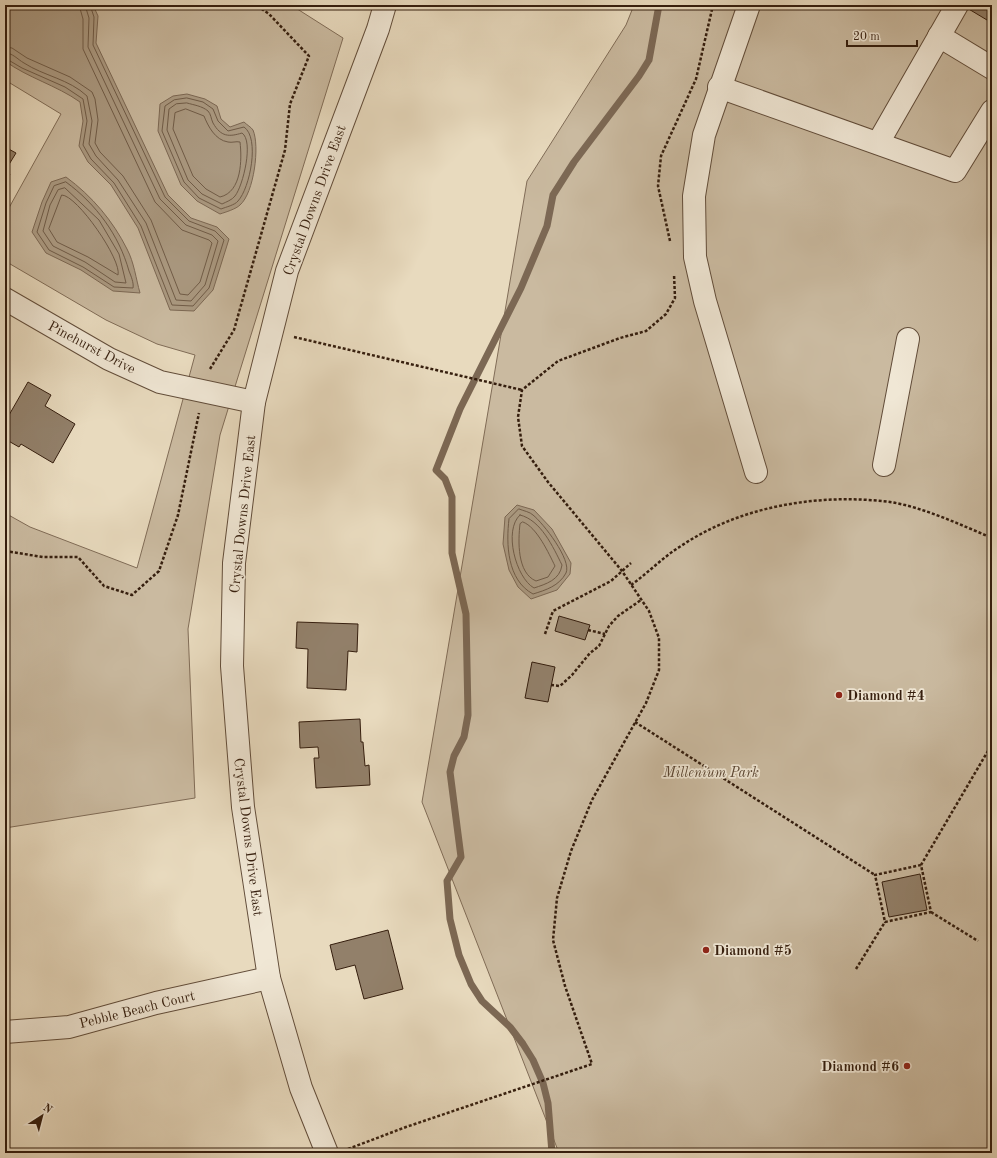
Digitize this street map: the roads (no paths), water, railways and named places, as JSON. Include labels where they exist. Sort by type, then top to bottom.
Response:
[{"type":"street","name":"Crystal Downs Drive East","points":[[335,1152],[301,1088],[269,978],[243,807],[232,666],[234,563],[254,402],[289,264],[378,29],[385,5]]},
{"type":"street","points":[[749,5],[719,87],[704,135],[694,196],[695,257],[705,302],[756,472]]},
{"type":"street","points":[[878,143],[957,5]]},
{"type":"street","points":[[939,36],[992,68]]},
{"type":"street","points":[[719,87],[955,171],[992,111]]},
{"type":"street","name":"Pinehurst Drive","points":[[5,299],[108,360],[160,382],[254,402]]},
{"type":"street","points":[[884,465],[908,339]]},
{"type":"street","name":"Pebble Beach Court","points":[[5,1032],[69,1027],[156,1003],[269,978]]},
{"type":"water","points":[[5,5],[93,5],[98,16],[96,43],[168,195],[191,218],[217,227],[229,239],[213,290],[194,311],[170,310],[138,228],[111,185],[88,162],[79,146],[83,121],[80,102],[5,61]]},
{"type":"water","points":[[187,94],[205,99],[217,106],[221,119],[230,127],[244,122],[253,130],[255,137],[256,158],[252,180],[245,199],[240,205],[220,214],[197,201],[181,185],[158,131],[160,104],[173,96]]},
{"type":"water","points":[[66,177],[85,192],[115,229],[129,254],[140,293],[113,291],[81,270],[46,253],[32,232],[42,202],[51,182]]},
{"type":"water","points":[[517,505],[534,510],[552,529],[571,563],[570,574],[557,590],[531,599],[518,587],[509,570],[503,544],[505,517]]},
{"type":"waterway","points":[[552,1153],[548,1103],[543,1083],[533,1060],[510,1027],[482,1001],[471,984],[459,955],[450,919],[447,881],[461,857],[450,772],[454,756],[464,737],[468,715],[466,614],[452,553],[452,497],[445,479],[436,470],[460,409],[521,288],[547,226],[553,195],[574,162],[639,76],[649,60],[659,5]]},
{"type":"place","name":"Diamond #4","points":[[839,695]]},
{"type":"place","name":"Diamond #5","points":[[706,950]]},
{"type":"place","name":"Diamond #6","points":[[907,1066]]},
{"type":"park label","name":"Millenium Park","points":[[711,772]]}]
